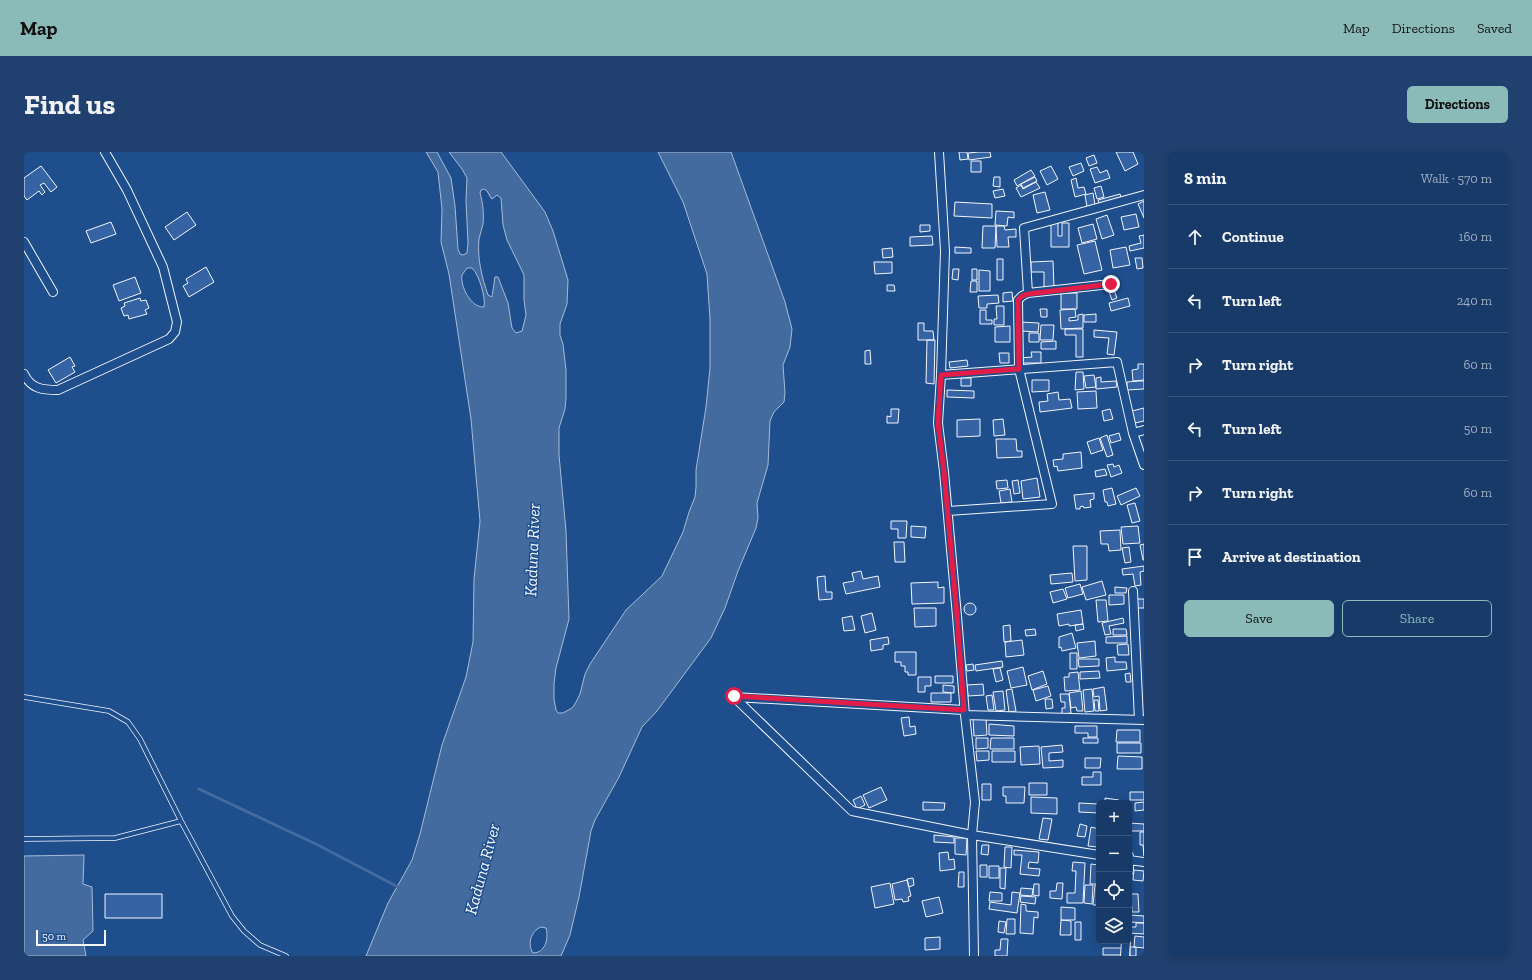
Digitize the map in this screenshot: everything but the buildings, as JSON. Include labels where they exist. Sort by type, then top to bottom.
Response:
[{"type":"street","points":[[24,374],[28,382],[43,390],[58,390],[168,339],[176,332],[177,322],[164,267],[127,190],[105,152]]},
{"type":"street","points":[[939,152],[945,250],[938,423],[948,512],[965,713],[975,802],[972,835],[974,956]]},
{"type":"street","points":[[1028,294],[1024,228],[1144,195]]},
{"type":"street","points":[[24,242],[53,292]]},
{"type":"street","points":[[948,512],[1052,504],[1019,369],[1018,300],[1022,296],[1028,294],[1111,284]]},
{"type":"street","points":[[941,375],[1117,362],[1133,433],[1144,465]]},
{"type":"street","points":[[1133,433],[1144,430]]},
{"type":"street","points":[[1096,855],[972,835],[852,811],[734,696],[965,713],[1142,720],[1133,591]]},
{"type":"street","points":[[1132,860],[1144,862]]},
{"type":"street","points":[[1126,944],[1126,956]]},
{"type":"lane","points":[[24,697],[109,711],[128,722],[140,739],[181,821],[232,916],[244,931],[260,945],[286,956]]},
{"type":"lane","points":[[24,839],[114,838],[181,821]]},
{"type":"water","name":"Kaduna River","points":[[426,152],[437,152],[451,178],[455,206],[458,249],[460,254],[463,255],[467,253],[468,243],[466,201],[467,178],[449,152],[501,152],[545,212],[553,231],[568,280],[567,304],[560,324],[560,335],[563,344],[566,370],[566,398],[565,409],[559,428],[559,455],[566,531],[569,619],[556,668],[554,684],[554,699],[558,713],[563,713],[572,708],[580,694],[585,674],[590,664],[626,610],[662,576],[683,532],[695,497],[696,470],[706,407],[710,368],[710,319],[707,274],[683,202],[658,152],[731,152],[785,302],[792,329],[790,347],[783,365],[785,393],[784,402],[774,412],[770,421],[768,465],[757,503],[758,518],[756,528],[738,571],[725,608],[711,638],[657,711],[642,727],[619,777],[595,820],[591,831],[579,897],[570,935],[561,956],[366,956],[388,903],[412,860],[442,745],[466,677],[473,642],[474,579],[480,521],[471,419],[449,274],[441,242],[442,209],[438,172]],"holes":[[[484,189],[492,199],[497,195],[501,198],[503,225],[507,240],[524,275],[524,300],[526,315],[522,331],[516,333],[512,328],[508,303],[498,277],[495,277],[492,297],[488,295],[482,275],[479,261],[479,239],[483,226],[483,205],[480,193],[481,190]],[[467,268],[472,268],[475,271],[483,292],[484,307],[475,304],[467,296],[463,285],[462,275]],[[541,927],[546,928],[547,937],[545,945],[541,951],[533,953],[530,942],[532,935]]]},
{"type":"water","points":[[84,855],[83,884],[92,887],[93,931],[83,940],[86,956],[24,956],[24,856]]},
{"type":"waterway","points":[[199,789],[318,845],[400,888]]},
{"type":"route","points":[[734,696],[964,710],[944,472],[938,423],[941,375],[1019,369],[1018,300],[1022,296],[1111,284]]}]
